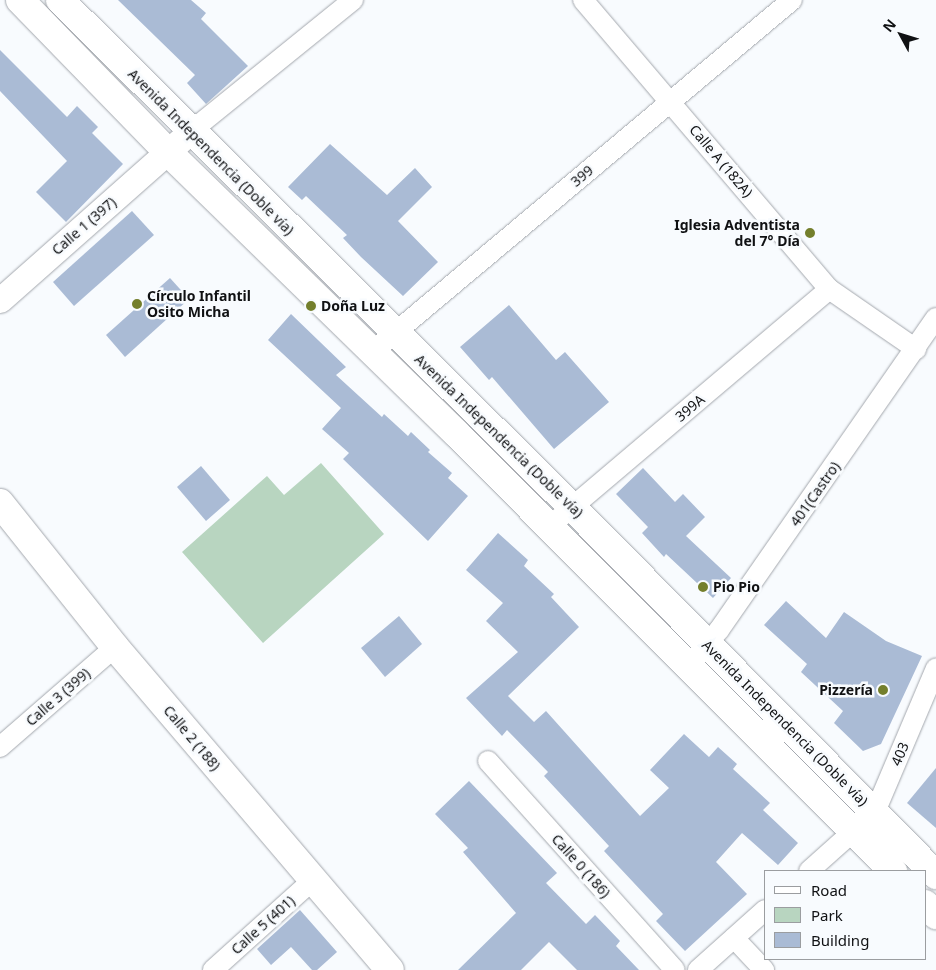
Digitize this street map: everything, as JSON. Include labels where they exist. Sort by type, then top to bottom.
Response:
[{"type":"main road","name":"Avenida Independencia (Doble vía)","points":[[20,0],[168,152],[550,526],[892,870]]},
{"type":"main road","name":"Avenida Independencia (Doble vía)","points":[[60,0],[190,132],[572,507],[707,646],[936,875]]},
{"type":"main road","name":"Calle 2 (188)","points":[[0,503],[115,648],[390,970]]},
{"type":"main road","points":[[926,905],[936,915]]},
{"type":"street","points":[[190,132],[353,0]]},
{"type":"street","name":"Calle A (182A)","points":[[583,0],[829,289],[916,349]]},
{"type":"street","name":"399","points":[[372,352],[792,0]]},
{"type":"street","name":"Calle 1 (397)","points":[[0,300],[190,132]]},
{"type":"street","name":"399A","points":[[550,526],[829,289]]},
{"type":"street","name":"401(Castro)","points":[[689,666],[707,646],[936,318]]},
{"type":"street","name":"Calle 3 (399)","points":[[0,747],[115,648]]},
{"type":"street","name":"403","points":[[810,870],[874,812],[936,668]]},
{"type":"street","name":"Calle 0 (186)","points":[[488,761],[676,970]]},
{"type":"street","name":"Calle 5 (401)","points":[[213,970],[313,880]]},
{"type":"street","points":[[698,970],[764,911]]},
{"type":"street","points":[[734,938],[764,970]]},
{"type":"green space","points":[[321,463],[384,534],[263,643],[182,552],[267,476],[284,495]]},
{"type":"building","points":[[118,0],[191,0],[206,13],[201,19],[248,66],[206,104],[187,83],[195,75]]},
{"type":"building","points":[[0,50],[67,117],[77,106],[98,127],[92,133],[123,164],[66,222],[36,192],[67,161],[0,91]]},
{"type":"building","points":[[330,144],[387,195],[415,168],[432,187],[398,221],[438,262],[403,296],[361,257],[343,238],[347,235],[306,196],[302,200],[288,187]]},
{"type":"building","points":[[132,211],[154,235],[74,306],[53,282]]},
{"type":"building","points":[[170,278],[189,299],[125,357],[106,335]]},
{"type":"building","points":[[509,305],[556,360],[565,352],[609,402],[554,449],[492,377],[489,380],[460,347]]},
{"type":"building","points":[[291,314],[346,367],[336,375],[382,417],[384,414],[408,436],[411,432],[430,450],[428,452],[452,473],[448,478],[468,496],[428,541],[343,459],[349,453],[322,429],[341,408],[268,340]]},
{"type":"building","points":[[201,466],[230,500],[206,521],[177,487]]},
{"type":"building","points":[[643,468],[675,502],[683,494],[705,517],[686,536],[731,578],[713,598],[666,554],[664,557],[642,533],[648,527],[616,494]]},
{"type":"building","points":[[498,533],[528,560],[524,566],[554,594],[551,597],[579,627],[508,696],[534,722],[546,711],[640,816],[669,788],[650,770],[684,734],[709,757],[718,747],[737,764],[733,769],[770,803],[763,810],[798,843],[778,865],[742,833],[716,862],[747,894],[685,951],[656,921],[663,914],[604,851],[609,846],[544,776],[548,772],[507,730],[502,736],[466,698],[518,652],[486,621],[503,603],[466,570]]},
{"type":"building","points":[[786,601],[826,638],[844,612],[886,641],[922,656],[881,744],[863,751],[834,723],[843,711],[801,672],[807,664],[764,625]]},
{"type":"building","points":[[399,616],[422,644],[385,677],[361,648]]},
{"type":"building","points":[[936,768],[936,828],[907,803]]},
{"type":"building","points":[[469,781],[557,873],[546,883],[586,924],[595,915],[620,941],[616,946],[639,970],[577,970],[549,942],[521,970],[458,970],[516,913],[463,852],[468,848],[435,814]]},
{"type":"building","points":[[300,910],[337,952],[317,970],[312,970],[291,947],[271,965],[257,949]]},
{"type":"place","name":"Iglesia Adventista del 7° Día","points":[[810,233]]},
{"type":"place","name":"Círculo Infantil Osito Micha","points":[[137,304]]},
{"type":"place","name":"Doña Luz","points":[[311,306]]},
{"type":"place","name":"Pio Pio","points":[[703,587]]},
{"type":"place","name":"Pizzería","points":[[883,690]]}]
